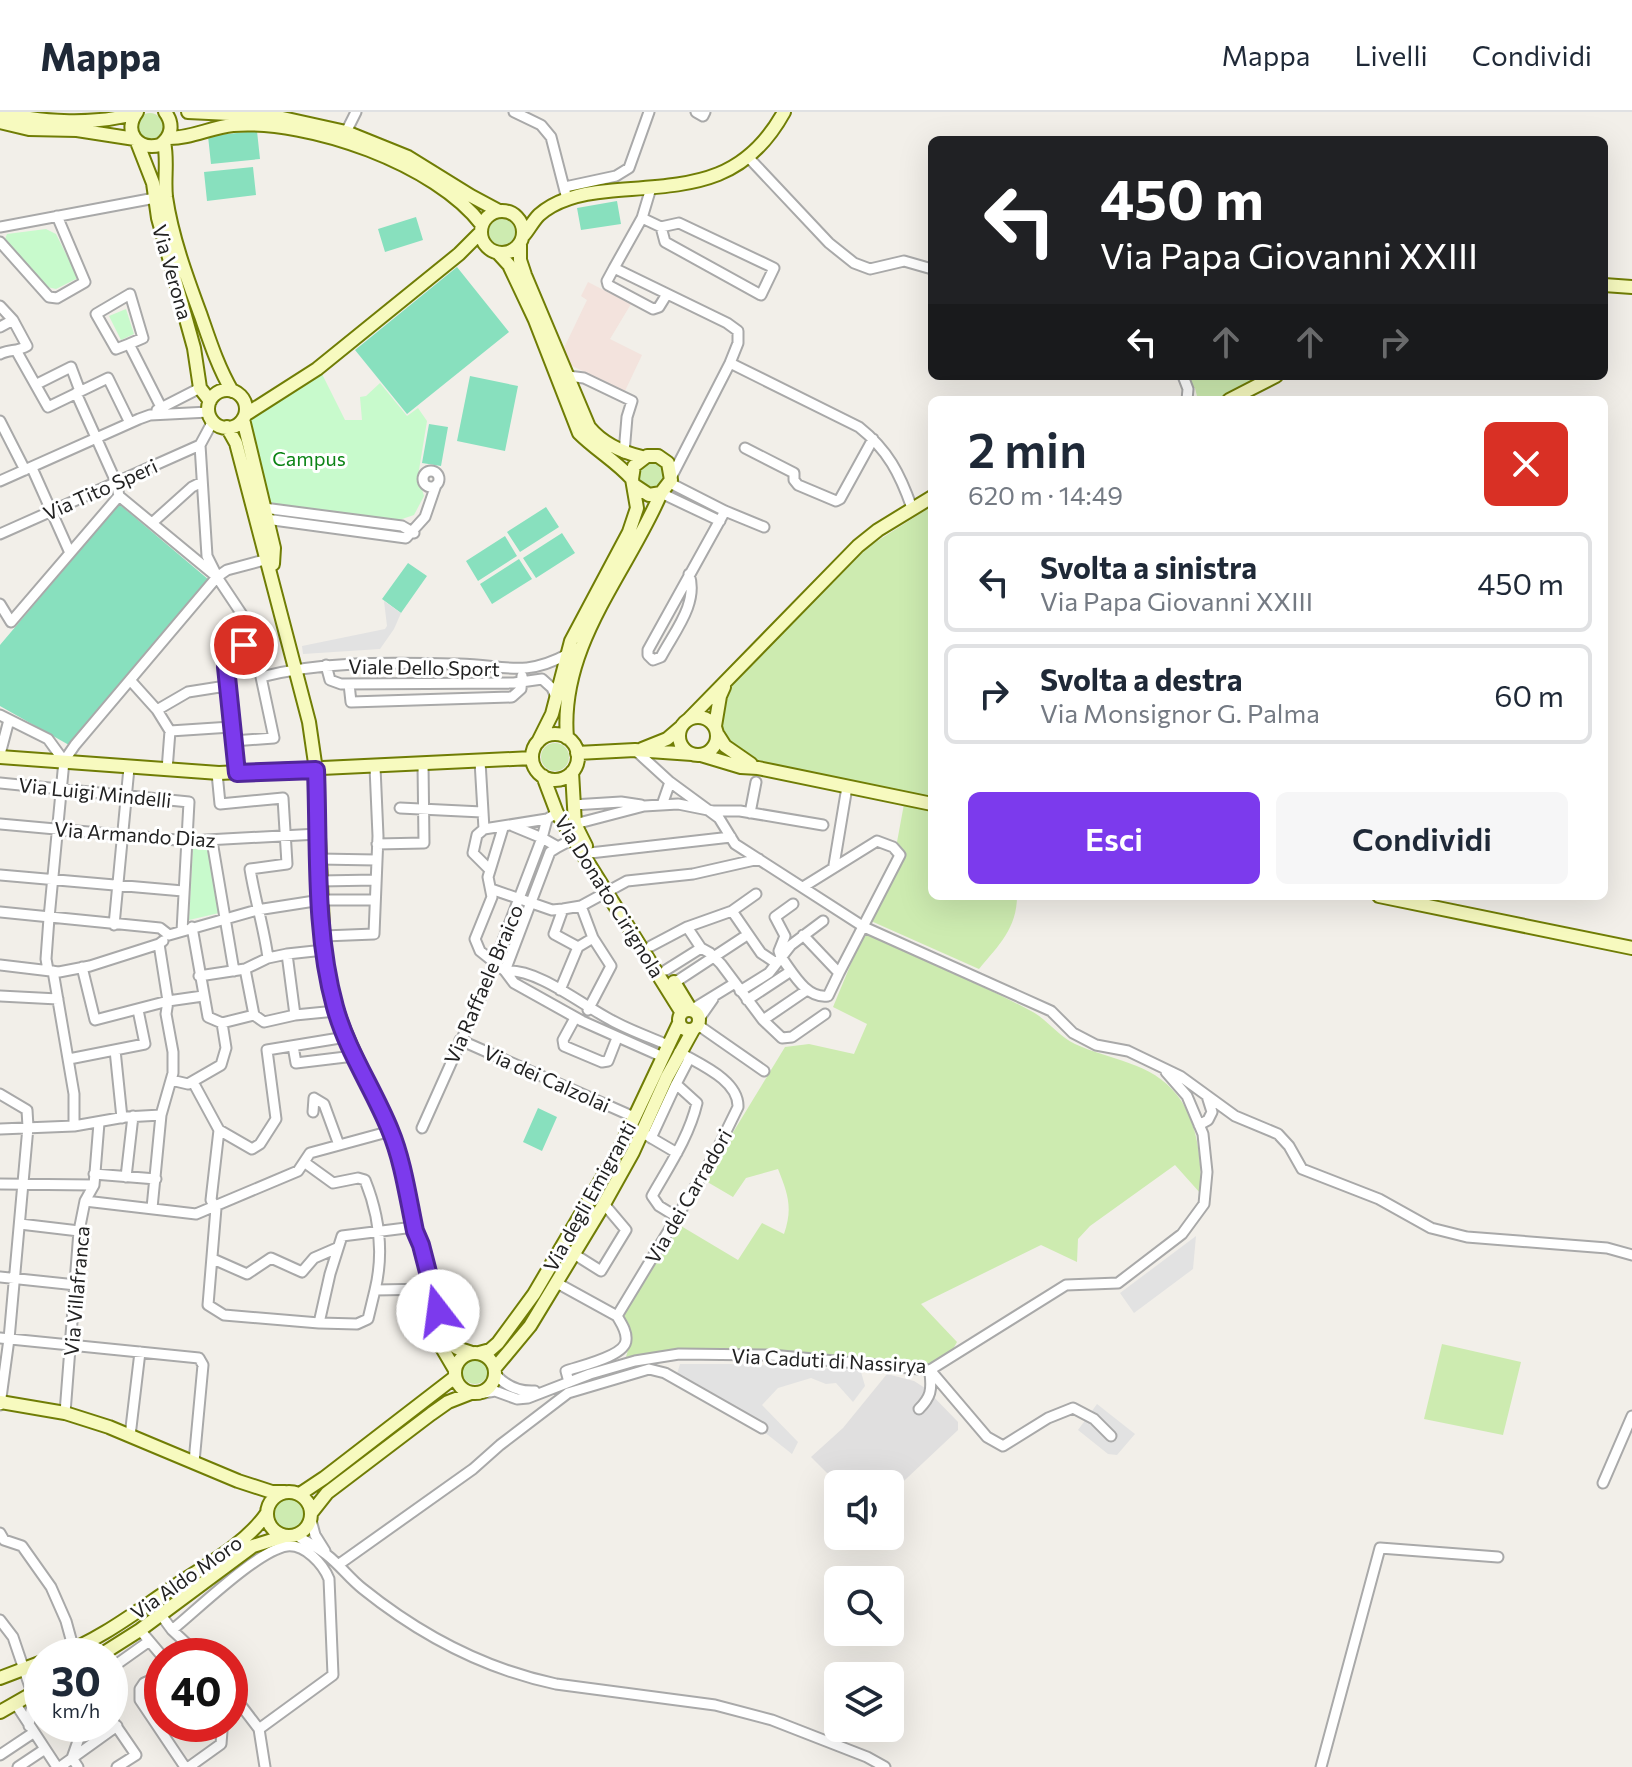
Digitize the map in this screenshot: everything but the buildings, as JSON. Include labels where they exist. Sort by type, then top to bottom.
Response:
[{"type":"main road","points":[[3,112],[26,118],[94,120],[122,118],[136,113]]},
{"type":"main road","name":"Via Verona","points":[[165,112],[171,128],[166,140],[165,182],[172,228],[211,345],[223,375],[235,392]]},
{"type":"main road","points":[[194,112],[273,116],[346,132],[408,157],[522,223],[520,260],[589,427],[597,436],[624,453],[642,457],[653,455],[668,463],[668,484],[586,635],[571,683],[565,716],[567,738],[578,760],[572,772],[561,779],[543,776],[532,758],[552,714],[578,627],[629,532],[637,508],[634,466],[642,457]]},
{"type":"main road","points":[[459,254],[510,253],[538,216],[566,193],[651,188],[710,179],[726,173],[749,158],[775,129],[784,112]]},
{"type":"main road","points":[[136,113],[130,126],[136,140]]},
{"type":"main road","points":[[0,122],[29,129],[77,130],[136,140],[154,147],[166,140],[212,128],[256,125],[296,130],[342,141],[397,162],[430,180],[468,207],[493,251],[509,265],[579,433],[616,461],[643,493],[668,484]]},
{"type":"main road","name":"Via Verona","points":[[136,140],[153,183],[170,265],[194,348],[200,388],[211,411]]},
{"type":"main road","points":[[227,427],[236,425],[272,395],[317,369],[459,254],[489,216],[504,211],[529,211],[552,206]]},
{"type":"main road","points":[[1608,285],[1632,287]]},
{"type":"main road","points":[[1237,396],[1268,380]]},
{"type":"main road","points":[[235,392],[244,400],[244,417],[274,548],[272,575]]},
{"type":"main road","points":[[272,395],[217,393],[211,411],[227,427],[236,443],[309,722],[316,770],[327,977],[346,1037],[391,1131],[414,1229],[414,1246],[444,1334],[456,1348],[489,1358],[496,1372]]},
{"type":"main road","points":[[635,750],[654,746],[685,723],[858,546],[928,499]]},
{"type":"main road","points":[[696,755],[715,746],[720,696],[728,681]]},
{"type":"main road","points":[[685,723],[700,717],[716,730],[725,746],[758,768]]},
{"type":"main road","points":[[685,723],[680,742],[696,755]]},
{"type":"main road","points":[[538,742],[552,735],[567,738]]},
{"type":"main road","points":[[577,753],[635,750],[696,755],[741,767],[928,803]]},
{"type":"main road","points":[[0,755],[217,773],[532,758]]},
{"type":"main road","name":"Via Donato Cirignola","points":[[572,772],[575,824],[610,889],[690,1020]]},
{"type":"main road","name":"Via Donato Cirignola","points":[[543,776],[552,816],[573,839],[651,946],[674,983],[690,1020]]},
{"type":"main road","points":[[1398,900],[1632,948]]},
{"type":"main road","name":"Via degli Emigranti","points":[[311,1516],[327,1493],[431,1414],[448,1402],[490,1387],[496,1372],[530,1326],[646,1136],[690,1020]]},
{"type":"main road","name":"Via degli Emigranti","points":[[300,1494],[455,1373],[461,1359],[490,1350],[515,1324],[592,1199],[634,1117],[675,1053]]},
{"type":"main road","points":[[429,1289],[438,1341],[461,1387],[474,1393]]},
{"type":"main road","points":[[0,1403],[65,1413],[238,1481],[272,1492],[300,1494],[310,1505],[311,1516],[302,1532],[290,1536],[274,1530],[267,1512],[253,1493],[238,1481]]},
{"type":"main road","points":[[267,1512],[272,1499],[284,1492]]},
{"type":"main road","name":"Via Aldo Moro","points":[[93,1638],[199,1570],[247,1535],[267,1512]]},
{"type":"main road","name":"Via Aldo Moro","points":[[127,1638],[253,1546],[290,1536]]},
{"type":"main road","points":[[0,1678],[24,1669]]},
{"type":"main road","points":[[0,1712],[24,1698]]},
{"type":"street","points":[[346,132],[356,112]]},
{"type":"street","points":[[514,112],[541,125],[551,137],[566,193],[616,176],[629,168],[649,112]]},
{"type":"street","points":[[696,112],[703,116],[705,112]]},
{"type":"street","points":[[749,158],[829,243],[854,263],[870,269],[904,261],[928,268]]},
{"type":"street","points":[[651,188],[642,218],[607,281],[608,285],[653,309],[659,307],[667,294]]},
{"type":"street","points":[[0,227],[155,198]]},
{"type":"street","points":[[0,242],[49,297],[57,298],[85,282],[57,216]]},
{"type":"street","points":[[642,218],[661,227],[679,223],[774,268],[761,295],[665,242],[661,227]]},
{"type":"street","points":[[614,268],[738,331],[738,343],[730,363],[668,484],[722,516],[764,527]]},
{"type":"street","points":[[130,294],[143,338],[129,344],[116,349],[96,314],[130,294]]},
{"type":"street","points":[[0,306],[13,320],[27,346],[17,352],[8,350],[0,354]]},
{"type":"street","points":[[0,327],[13,320]]},
{"type":"street","points":[[129,344],[161,407]]},
{"type":"street","points":[[17,352],[48,407],[108,378],[130,423]]},
{"type":"street","points":[[730,363],[859,427],[873,439],[899,472],[912,508]]},
{"type":"street","points":[[37,384],[71,367],[119,496],[217,577]]},
{"type":"street","points":[[568,376],[584,378],[632,401],[627,417],[624,453]]},
{"type":"street","points":[[0,481],[150,415],[200,388]]},
{"type":"street","points":[[150,415],[211,411],[200,445],[207,556],[247,628],[247,640],[226,667],[237,773]]},
{"type":"street","points":[[0,421],[51,511],[70,553]]},
{"type":"street","points":[[745,448],[794,473],[798,485],[836,501],[840,499],[873,439]]},
{"type":"street","points":[[663,459],[677,453],[688,442]]},
{"type":"street","name":"Via Tito Speri","points":[[0,534],[200,445]]},
{"type":"street","points":[[152,523],[192,487],[202,482]]},
{"type":"street","points":[[265,514],[406,538],[414,533],[428,510],[436,485]]},
{"type":"street","points":[[0,604],[11,622],[119,496]]},
{"type":"street","points":[[689,574],[693,585],[691,601],[661,657],[653,660],[648,650],[689,574],[722,516]]},
{"type":"street","points":[[74,1126],[69,1059],[58,999],[46,959],[64,761],[217,577],[227,570],[268,559]]},
{"type":"street","name":"Viale Dello Sport","points":[[233,741],[274,738],[261,677],[296,668],[326,665],[463,664],[537,668],[568,654]]},
{"type":"street","name":"Viale Dello Sport","points":[[326,665],[330,680],[349,684],[521,682],[542,679],[552,688],[556,699]]},
{"type":"street","name":"Viale Dello Sport","points":[[349,684],[351,702],[512,697],[521,689],[522,669]]},
{"type":"street","points":[[130,680],[157,710],[170,731],[167,770]]},
{"type":"street","points":[[157,710],[188,692],[226,686]]},
{"type":"street","points":[[0,755],[4,718],[48,739],[64,761]]},
{"type":"street","points":[[170,731],[231,727]]},
{"type":"street","points":[[635,750],[670,782],[719,818],[735,844],[864,927],[1051,1011],[1073,1033],[1096,1045],[1128,1051],[1180,1076],[1235,1116],[1278,1134],[1302,1169],[1379,1199],[1411,1220],[1431,1228],[1467,1237],[1607,1248],[1632,1255]]},
{"type":"street","points":[[480,761],[484,829]]},
{"type":"street","points":[[377,844],[424,843],[423,764]]},
{"type":"street","points":[[199,976],[245,969],[268,958],[374,934],[377,844],[375,767]]},
{"type":"street","points":[[114,925],[129,768]]},
{"type":"street","points":[[217,773],[220,804],[283,798],[287,864],[250,869],[268,958]]},
{"type":"street","points":[[662,805],[670,782]]},
{"type":"street","points":[[750,813],[756,782]]},
{"type":"street","name":"Via Luigi Mindelli","points":[[0,783],[189,802],[188,841]]},
{"type":"street","points":[[834,865],[847,787]]},
{"type":"street","points":[[573,805],[621,802],[644,806]]},
{"type":"street","points":[[575,824],[644,806],[678,804],[823,825]]},
{"type":"street","points":[[400,808],[482,812]]},
{"type":"street","points":[[490,870],[473,853],[477,835],[484,829],[508,827],[552,816]]},
{"type":"street","name":"Via Raffaele Braico","points":[[422,1128],[494,963],[552,816]]},
{"type":"street","name":"Via Armando Diaz","points":[[0,824],[188,841],[318,834]]},
{"type":"street","points":[[508,827],[542,838],[558,847],[573,839]]},
{"type":"street","points":[[508,827],[488,877],[492,897],[475,939],[480,951],[505,971],[514,983],[579,1020],[617,1038],[675,1053]]},
{"type":"street","points":[[590,853],[731,837]]},
{"type":"street","points":[[182,931],[188,841]]},
{"type":"street","points":[[212,841],[234,971]]},
{"type":"street","points":[[732,911],[761,953],[778,960],[807,990],[821,997],[828,996],[900,855],[893,847],[877,841],[803,887]]},
{"type":"street","name":"Via Raffaele Braico","points":[[505,971],[550,852],[558,847]]},
{"type":"street","points":[[319,859],[376,861]]},
{"type":"street","points":[[491,889],[552,910],[563,909],[581,906],[627,881],[716,870],[759,859]]},
{"type":"street","points":[[0,875],[183,891]]},
{"type":"street","points":[[320,881],[375,880]]},
{"type":"street","points":[[651,946],[687,927],[732,911],[756,894]]},
{"type":"street","points":[[0,965],[51,971],[82,967],[159,944],[169,935],[192,927],[257,910],[321,900],[374,900]]},
{"type":"street","points":[[778,960],[785,936],[775,917],[793,904]]},
{"type":"street","points":[[581,906],[593,938],[611,966],[589,1007],[563,1040],[564,1046],[602,1062],[608,1061],[617,1038]]},
{"type":"street","points":[[563,909],[554,934],[578,947]]},
{"type":"street","points":[[0,912],[160,928],[169,935]]},
{"type":"street","points":[[764,1071],[690,1020],[715,996],[769,973],[803,935],[823,921]]},
{"type":"street","points":[[192,927],[208,1017],[222,1023],[254,1015]]},
{"type":"street","points":[[687,927],[701,948],[714,957],[763,1020],[782,1038],[787,1040],[825,1014]]},
{"type":"street","points":[[674,983],[747,935]]},
{"type":"street","points":[[803,935],[839,973]]},
{"type":"street","points":[[560,990],[578,947],[593,938]]},
{"type":"street","points":[[152,1208],[161,1115],[171,1080],[173,1052],[159,944]]},
{"type":"street","points":[[666,970],[701,948]]},
{"type":"street","points":[[287,954],[295,1015]]},
{"type":"street","points":[[82,967],[95,1020],[168,1001],[203,996]]},
{"type":"street","points":[[245,969],[254,1015],[264,1022],[336,1011]]},
{"type":"street","points":[[505,971],[518,970],[560,990],[613,1022],[675,1053]]},
{"type":"street","points":[[747,1000],[791,971]]},
{"type":"street","points":[[763,1020],[807,990]]},
{"type":"street","points":[[0,996],[58,999]]},
{"type":"street","points":[[69,1059],[145,1044],[138,1010]]},
{"type":"street","points":[[171,1080],[188,1084],[221,1065],[226,1048],[222,1023]]},
{"type":"street","points":[[193,1082],[219,1130],[252,1149],[260,1144],[276,1119],[267,1050],[346,1037]]},
{"type":"street","name":"Via dei Calzolai","points":[[460,1040],[634,1117]]},
{"type":"street","points":[[293,1046],[296,1063],[354,1056]]},
{"type":"street","points":[[115,1050],[128,1117],[126,1177]]},
{"type":"street","points":[[675,1053],[676,1084],[646,1136],[677,1153]]},
{"type":"street","name":"Via dei Carradori","points":[[617,1316],[715,1154],[738,1107],[735,1090],[723,1079],[675,1053]]},
{"type":"street","name":"Via Caduti di Nassirya","points":[[474,1393],[495,1391],[517,1399],[528,1398],[635,1361],[679,1354],[771,1355],[930,1370],[1066,1285],[1118,1283],[1182,1234],[1204,1204],[1207,1172],[1203,1134],[1187,1096],[1164,1070]]},
{"type":"street","points":[[676,1084],[697,1103],[677,1153],[652,1196],[659,1206],[677,1217]]},
{"type":"street","points":[[1187,1096],[1195,1087]]},
{"type":"street","points":[[0,1094],[27,1110],[28,1127],[14,1279],[4,1339],[0,1403]]},
{"type":"street","points":[[1199,1125],[1208,1120],[1212,1112],[1207,1096]]},
{"type":"street","points":[[313,1112],[314,1098],[324,1104],[339,1145]]},
{"type":"street","points":[[0,1129],[74,1126],[161,1115]]},
{"type":"street","name":"Via Villafranca","points":[[65,1413],[79,1231],[85,1201],[94,1180],[99,1123]]},
{"type":"street","points":[[219,1130],[211,1200],[216,1208],[208,1305],[224,1315],[319,1323],[357,1324],[368,1319],[379,1272],[378,1230],[365,1180],[358,1178],[333,1183],[304,1162]]},
{"type":"street","points":[[85,1201],[196,1214],[298,1171],[310,1153],[391,1131]]},
{"type":"street","points":[[0,1184],[126,1177],[156,1179]]},
{"type":"street","name":"Via degli Emigranti","points":[[574,1254],[601,1271],[626,1230],[604,1204]]},
{"type":"street","points":[[20,1224],[79,1231]]},
{"type":"street","points":[[319,1323],[342,1236],[378,1230],[414,1229]]},
{"type":"street","points":[[213,1259],[247,1274],[271,1258],[302,1272],[314,1258],[337,1248]]},
{"type":"street","points":[[0,1277],[76,1285]]},
{"type":"street","points":[[557,1283],[617,1316],[627,1341],[623,1348],[610,1356],[566,1371],[569,1382]]},
{"type":"street","points":[[375,1290],[429,1289]]},
{"type":"street","points":[[4,1339],[199,1358],[203,1365],[194,1462]]},
{"type":"street","points":[[130,1436],[140,1352]]},
{"type":"street","points":[[338,1565],[460,1479],[568,1393],[649,1369],[665,1373],[762,1428]]},
{"type":"street","points":[[919,1409],[928,1400],[932,1389],[930,1370]]},
{"type":"street","points":[[930,1370],[987,1437],[1003,1446],[1048,1418],[1073,1408],[1094,1419],[1111,1436]]},
{"type":"street","name":"Via Caduti di Nassirya","points":[[496,1372],[503,1383],[522,1392],[546,1390]]},
{"type":"street","points":[[1603,1483],[1632,1416]]},
{"type":"street","points":[[311,1516],[315,1535],[326,1554]]},
{"type":"street","points":[[290,1536],[326,1554],[361,1588],[449,1647],[531,1679],[715,1705],[772,1720],[885,1767]]},
{"type":"street","points":[[1,1541],[22,1546],[51,1587],[71,1638]]},
{"type":"street","name":"Via Aldo Moro","points":[[172,1630],[263,1555],[288,1546],[307,1552],[325,1569],[329,1579],[333,1675],[259,1729]]},
{"type":"street","points":[[1321,1767],[1380,1548],[1498,1557]]},
{"type":"street","points":[[231,1563],[237,1577]]},
{"type":"street","points":[[161,1615],[181,1638]]},
{"type":"street","points":[[0,1620],[13,1637],[24,1669]]},
{"type":"street","points":[[140,1630],[145,1638]]},
{"type":"street","points":[[144,1683],[140,1689],[140,1700],[144,1706]]},
{"type":"street","points":[[15,1703],[24,1718]]},
{"type":"street","points":[[248,1715],[259,1729],[265,1767]]},
{"type":"street","points":[[0,1755],[24,1735]]},
{"type":"street","points":[[40,1742],[58,1767],[75,1762],[98,1742]]},
{"type":"street","points":[[75,1762],[80,1742]]},
{"type":"street","points":[[117,1767],[136,1755],[127,1742]]},
{"type":"street","points":[[169,1742],[187,1767],[221,1742]]},
{"type":"street","points":[[18,1767],[45,1749]]},
{"type":"shaded area","points":[[588,282],[631,304],[610,339],[642,355],[625,391],[568,364],[563,350],[587,300],[581,296]]},
{"type":"shaded area","points":[[384,601],[401,613],[380,649],[303,654],[302,646],[385,629]]},
{"type":"shaded area","points":[[1196,1236],[1193,1269],[1134,1313],[1120,1293]]},
{"type":"shaded area","points":[[680,1364],[856,1370],[861,1372],[865,1386],[853,1402],[836,1383],[826,1384],[811,1378],[778,1388],[762,1405],[798,1442],[792,1454],[739,1412],[676,1377]]},
{"type":"shaded area","points":[[887,1374],[914,1381],[925,1388],[958,1422],[958,1430],[904,1481],[904,1470],[824,1470],[811,1457],[843,1428]]},
{"type":"shaded area","points":[[1097,1404],[1135,1434],[1117,1455],[1108,1454],[1078,1430]]},
{"type":"green space","points":[[150,113],[159,117],[163,126],[159,135],[150,139],[141,135],[137,126],[141,117]]},
{"type":"green space","points":[[257,131],[260,159],[211,164],[208,136]]},
{"type":"green space","points":[[253,167],[256,195],[207,201],[204,172]]},
{"type":"green space","points":[[617,201],[621,224],[581,230],[577,208]]},
{"type":"green space","points":[[416,217],[423,240],[385,252],[378,229]]},
{"type":"green space","points":[[502,219],[511,223],[515,232],[511,241],[502,245],[493,241],[489,232],[493,223]]},
{"type":"green space","points":[[46,229],[56,234],[78,278],[56,289],[47,287],[5,239],[7,234]]},
{"type":"green space","points":[[457,267],[509,332],[407,414],[355,350]]},
{"type":"green space","points":[[126,309],[134,334],[121,340],[109,316]]},
{"type":"green space","name":"Campus","points":[[320,370],[345,420],[362,420],[360,397],[366,396],[380,383],[407,416],[418,408],[427,421],[418,476],[424,496],[414,515],[399,520],[267,504],[251,446],[254,412]]},
{"type":"green space","points":[[470,376],[518,386],[505,451],[457,441]]},
{"type":"green space","points":[[1187,380],[1257,380],[1226,396],[1197,396],[1195,388],[1190,388]]},
{"type":"green space","points":[[429,424],[448,427],[441,466],[422,463]]},
{"type":"green space","points":[[651,461],[660,465],[664,474],[660,483],[651,487],[642,483],[638,474],[642,465]]},
{"type":"green space","points":[[119,504],[209,580],[69,745],[0,706],[0,645]]},
{"type":"green space","points":[[546,507],[559,527],[520,552],[507,532]]},
{"type":"green space","points":[[928,509],[928,799],[758,760],[739,752],[724,736],[719,711],[733,682],[868,547]]},
{"type":"green space","points":[[562,533],[575,553],[536,578],[523,558]]},
{"type":"green space","points":[[505,536],[517,556],[478,581],[466,561]]},
{"type":"green space","points":[[519,559],[532,579],[492,604],[480,584]]},
{"type":"green space","points":[[408,563],[427,576],[401,613],[382,599]]},
{"type":"green space","points":[[555,743],[565,747],[569,757],[565,767],[555,771],[545,767],[541,757],[545,747]]},
{"type":"green space","points":[[904,804],[928,809],[928,900],[1017,900],[1010,927],[979,969],[871,921],[902,854],[897,842]]},
{"type":"green space","points":[[193,847],[207,847],[219,913],[189,920]]},
{"type":"green space","points":[[870,935],[1031,1011],[1075,1044],[1143,1069],[1167,1084],[1184,1106],[1194,1130],[1201,1194],[1175,1165],[1090,1226],[1078,1239],[1077,1262],[1041,1245],[921,1304],[957,1342],[952,1351],[929,1365],[732,1349],[669,1351],[626,1357],[632,1336],[621,1317],[674,1228],[681,1226],[738,1260],[762,1223],[784,1234],[788,1201],[778,1169],[746,1178],[733,1197],[704,1180],[785,1047],[809,1044],[854,1054],[867,1024],[833,1007],[862,937]]},
{"type":"green space","points":[[538,1108],[557,1117],[542,1151],[523,1142]]},
{"type":"green space","points":[[1442,1344],[1521,1362],[1503,1435],[1424,1419]]},
{"type":"green space","points":[[475,1358],[484,1362],[488,1371],[484,1380],[475,1384],[466,1380],[462,1371],[466,1362]]},
{"type":"green space","points":[[290,1498],[301,1503],[306,1514],[301,1525],[290,1530],[279,1525],[274,1514],[279,1503]]},
{"type":"route","points":[[244,645],[226,667],[237,773],[316,770],[327,977],[336,1011],[354,1056],[391,1131],[438,1311]]}]
